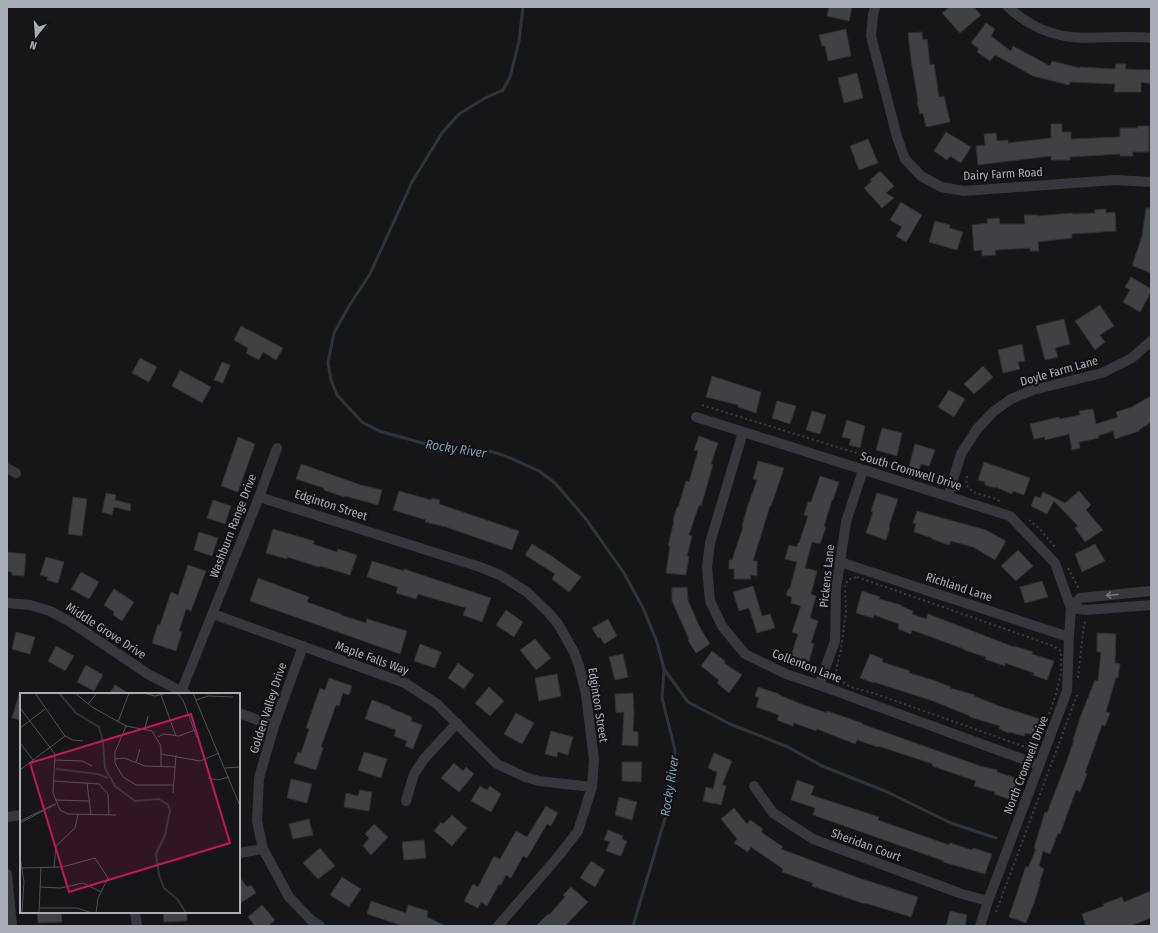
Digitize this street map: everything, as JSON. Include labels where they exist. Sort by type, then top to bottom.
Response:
[{"type":"street","name":"Dairy Farm Road","points":[[875,7],[871,36],[897,137],[905,159],[921,176],[941,187],[964,191],[1115,180],[1151,182]]},
{"type":"street","points":[[1008,7],[1023,19],[1036,26],[1062,36],[1091,39],[1127,37],[1151,38]]},
{"type":"street","name":"Doyle Farm Lane","points":[[948,496],[961,454],[977,429],[993,412],[1011,399],[1032,390],[1102,373],[1132,358],[1151,340]]},
{"type":"street","name":"South Cromwell Drive","points":[[696,417],[1010,516],[1055,563],[1071,608]]},
{"type":"street","name":"Collenton Lane","points":[[743,432],[710,544],[707,567],[710,601],[722,626],[745,654],[786,674],[1039,765]]},
{"type":"street","name":"Washburn Range Drive","points":[[213,614],[277,448]]},
{"type":"street","name":"Pickens Lane","points":[[819,685],[835,641],[836,589],[846,522],[862,470]]},
{"type":"street","name":"Edginton Street","points":[[259,497],[480,567],[500,575],[527,592],[548,612],[558,624],[574,652],[586,694],[594,760],[592,787],[578,831],[557,858],[498,926]]},
{"type":"street","name":"Richland Lane","points":[[840,562],[1069,636]]},
{"type":"street","points":[[1071,608],[1080,598],[1151,591]]},
{"type":"street","name":"Middle Grove Drive","points":[[7,604],[30,605],[50,611],[68,621],[148,674],[184,693]]},
{"type":"street","points":[[1071,608],[1086,610],[1151,605]]},
{"type":"street","name":"North Cromwell Drive","points":[[980,926],[1067,691],[1071,608]]},
{"type":"street","points":[[184,693],[213,614]]},
{"type":"street","name":"Maple Falls Way","points":[[213,614],[405,683],[437,704],[497,764],[511,771],[539,781],[592,787]]},
{"type":"street","name":"Golden Valley Drive","points":[[303,646],[274,726],[259,778],[257,821],[263,849],[289,897],[311,920],[320,926]]},
{"type":"street","points":[[240,713],[274,726]]},
{"type":"street","points":[[406,801],[414,774],[424,759],[457,723]]},
{"type":"street","name":"Sheridan Court","points":[[754,786],[773,813],[813,839],[962,894],[988,901]]},
{"type":"street","points":[[7,817],[20,815]]},
{"type":"street","points":[[240,853],[263,849]]},
{"type":"street","points":[[7,874],[12,926]]},
{"type":"street","points":[[135,913],[137,926]]},
{"type":"path","points":[[702,405],[943,480]]},
{"type":"path","points":[[857,577],[1053,646],[1061,651],[1061,673],[1056,694],[1036,746],[1031,748],[1022,746],[851,687],[843,682],[839,678],[836,669],[841,650],[846,612],[844,585],[849,579],[857,577]]},
{"type":"building","points":[[829,7],[852,7],[849,21],[827,16]]},
{"type":"building","points":[[950,7],[974,7],[981,15],[960,33],[942,13]]},
{"type":"building","points":[[986,23],[995,29],[991,36],[1011,51],[1013,46],[1050,66],[1052,61],[1080,68],[1115,69],[1116,64],[1126,64],[1125,69],[1151,70],[1151,84],[1141,82],[1141,92],[1114,92],[1115,84],[1070,82],[1069,85],[1033,76],[995,55],[990,61],[977,52],[979,49],[971,43]]},
{"type":"building","points":[[846,29],[851,56],[828,61],[825,46],[822,46],[819,35]]},
{"type":"building","points":[[922,32],[923,40],[927,39],[930,65],[934,64],[939,97],[944,96],[950,122],[926,127],[923,113],[920,114],[917,102],[908,33]]},
{"type":"building","points":[[857,73],[863,98],[844,103],[838,78]]},
{"type":"building","points":[[1051,124],[1062,124],[1062,132],[1071,132],[1071,139],[1120,137],[1120,128],[1138,128],[1138,126],[1149,126],[1149,152],[1133,152],[1133,156],[1120,156],[1120,154],[1070,157],[1070,160],[1051,160],[1051,156],[978,165],[976,146],[985,145],[984,134],[996,133],[997,141],[1008,140],[1008,143],[1051,138]]},
{"type":"building","points":[[946,132],[971,147],[961,163],[950,156],[947,160],[934,151]]},
{"type":"building","points":[[868,139],[878,163],[859,170],[850,146]]},
{"type":"building","points":[[880,171],[894,186],[886,193],[894,198],[882,208],[864,188]]},
{"type":"building","points":[[901,202],[922,215],[906,242],[896,236],[902,227],[890,220]]},
{"type":"building","points":[[1146,208],[1151,208],[1151,273],[1133,266],[1142,236]]},
{"type":"building","points":[[1106,209],[1106,213],[1115,212],[1116,231],[1072,234],[1072,238],[1038,242],[1039,251],[1030,251],[1030,248],[995,250],[996,255],[982,256],[982,250],[974,251],[972,225],[988,223],[987,219],[999,218],[1000,224],[1025,224],[1024,215],[1037,216],[1095,213],[1095,210]]},
{"type":"building","points":[[935,221],[950,225],[949,228],[963,232],[957,250],[929,242]]},
{"type":"building","points":[[1131,277],[1151,289],[1151,292],[1140,312],[1123,302],[1130,290],[1125,287]]},
{"type":"building","points":[[1100,305],[1114,326],[1100,335],[1105,342],[1095,350],[1075,321]]},
{"type":"building","points":[[1064,319],[1070,344],[1055,348],[1058,357],[1045,360],[1036,326]]},
{"type":"building","points":[[241,326],[283,348],[276,360],[263,352],[259,360],[246,353],[248,348],[234,340]]},
{"type":"building","points":[[1022,344],[1025,361],[1018,362],[1020,369],[1003,373],[998,350]]},
{"type":"building","points":[[140,358],[157,367],[149,382],[132,373]]},
{"type":"building","points":[[222,362],[230,365],[223,383],[214,380]]},
{"type":"building","points":[[983,366],[993,377],[974,394],[964,384]]},
{"type":"building","points":[[180,370],[211,387],[202,403],[172,386]]},
{"type":"building","points":[[712,376],[761,392],[756,413],[738,407],[738,405],[706,397]]},
{"type":"building","points":[[949,390],[965,399],[954,417],[938,407]]},
{"type":"building","points":[[1151,396],[1151,422],[1139,431],[1115,439],[1113,431],[1098,436],[1099,438],[1079,442],[1080,448],[1072,450],[1069,434],[1045,440],[1045,437],[1034,439],[1030,424],[1059,417],[1059,419],[1080,415],[1079,411],[1093,409],[1096,424],[1118,417],[1116,412],[1132,407]]},
{"type":"building","points":[[777,401],[796,406],[790,424],[772,418]]},
{"type":"building","points":[[812,411],[826,415],[820,434],[806,430]]},
{"type":"building","points":[[847,420],[865,426],[860,448],[849,445],[851,439],[842,437]]},
{"type":"building","points":[[882,428],[902,433],[897,456],[876,450]]},
{"type":"building","points":[[699,436],[718,443],[711,464],[713,465],[701,506],[699,505],[689,535],[692,536],[687,556],[689,556],[686,575],[666,573],[670,546],[668,546],[673,521],[686,481],[689,482],[698,451],[694,450]]},
{"type":"building","points":[[238,437],[255,444],[238,492],[221,486]]},
{"type":"building","points":[[915,444],[935,450],[929,466],[921,464],[919,470],[909,467]]},
{"type":"building","points":[[758,461],[784,468],[770,506],[753,561],[757,561],[757,576],[750,575],[751,579],[734,579],[734,569],[729,569],[729,560],[732,560],[757,480],[753,479]]},
{"type":"building","points":[[984,462],[1030,478],[1024,495],[1013,491],[1012,494],[996,487],[985,485],[985,482],[978,480]]},
{"type":"building","points":[[301,464],[361,485],[382,490],[378,505],[345,496],[344,497],[324,490],[324,488],[296,479]]},
{"type":"building","points":[[820,476],[839,482],[824,526],[826,527],[820,544],[812,542],[805,568],[817,571],[811,594],[816,596],[810,618],[818,621],[811,643],[814,644],[809,661],[791,656],[798,634],[792,632],[801,606],[791,603],[792,597],[786,595],[790,588],[797,562],[785,559],[789,545],[797,547],[799,543],[808,516],[804,515],[808,502],[811,502]]},
{"type":"building","points":[[399,491],[431,500],[432,498],[440,500],[439,504],[519,531],[512,550],[393,510]]},
{"type":"building","points":[[1079,491],[1091,505],[1086,510],[1103,530],[1085,542],[1075,528],[1078,526],[1054,501],[1047,514],[1031,506],[1035,496],[1040,498],[1043,492],[1065,503]]},
{"type":"building","points":[[106,493],[116,495],[115,500],[131,504],[130,511],[114,507],[112,515],[102,512]]},
{"type":"building","points":[[877,493],[898,499],[886,540],[866,533]]},
{"type":"building","points":[[73,497],[87,499],[82,536],[68,534]]},
{"type":"building","points":[[213,500],[231,506],[225,524],[207,518]]},
{"type":"building","points":[[917,511],[986,530],[1006,541],[995,560],[973,547],[951,541],[949,545],[914,532],[916,524],[913,523]]},
{"type":"building","points":[[273,529],[314,541],[313,544],[337,552],[338,549],[357,555],[350,575],[287,557],[287,559],[266,553]]},
{"type":"building","points":[[199,532],[218,538],[212,556],[194,550]]},
{"type":"building","points":[[532,544],[581,577],[569,592],[552,579],[555,574],[525,555]]},
{"type":"building","points":[[1095,544],[1105,561],[1082,572],[1075,554]]},
{"type":"building","points":[[1018,550],[1033,566],[1016,581],[1001,566]]},
{"type":"building","points":[[7,552],[26,554],[24,576],[12,575],[12,572],[7,571]]},
{"type":"building","points":[[46,557],[64,562],[58,583],[47,580],[48,577],[40,575]]},
{"type":"building","points":[[372,561],[404,571],[404,569],[491,598],[482,622],[463,615],[466,608],[418,594],[416,599],[396,593],[398,587],[367,577]]},
{"type":"building","points":[[188,565],[206,571],[191,611],[186,609],[179,631],[182,632],[176,651],[152,643],[158,624],[160,625],[171,592],[178,595]]},
{"type":"building","points":[[81,572],[99,582],[89,599],[71,589]]},
{"type":"building","points":[[258,578],[309,597],[307,602],[341,615],[366,623],[367,619],[407,631],[400,654],[250,601]]},
{"type":"building","points":[[1042,581],[1048,597],[1025,603],[1020,587]]},
{"type":"building","points":[[753,586],[762,616],[770,614],[775,628],[757,633],[749,608],[739,611],[733,592]]},
{"type":"building","points":[[687,587],[688,600],[699,626],[710,644],[696,653],[688,640],[689,639],[672,601],[672,588]]},
{"type":"building","points":[[114,589],[134,602],[122,621],[113,615],[114,612],[104,605]]},
{"type":"building","points":[[862,591],[880,597],[879,599],[901,605],[913,611],[912,614],[926,619],[928,614],[1054,661],[1047,680],[1033,675],[1034,673],[1005,663],[1005,666],[985,659],[986,657],[912,630],[911,634],[898,629],[899,624],[874,615],[873,618],[856,613]]},
{"type":"building","points":[[506,610],[523,622],[514,637],[496,625]]},
{"type":"building","points":[[608,619],[617,636],[604,644],[592,628]]},
{"type":"building","points":[[16,632],[35,637],[30,654],[12,649]]},
{"type":"building","points":[[1097,633],[1116,634],[1115,663],[1120,664],[1118,678],[1116,677],[1106,712],[1110,713],[1105,726],[1102,725],[1085,773],[1087,774],[1080,792],[1076,790],[1060,834],[1058,833],[1050,854],[1043,851],[1039,866],[1044,869],[1034,903],[1026,923],[1009,917],[1026,866],[1028,868],[1036,849],[1034,848],[1045,812],[1047,813],[1065,766],[1080,718],[1095,680],[1098,681],[1101,652],[1097,652]]},
{"type":"building","points":[[535,639],[551,658],[536,670],[520,650]]},
{"type":"building","points":[[420,644],[441,652],[435,668],[414,661]]},
{"type":"building","points":[[56,646],[74,656],[65,671],[48,661]]},
{"type":"building","points":[[712,651],[725,661],[724,663],[742,675],[729,693],[717,683],[719,680],[701,666]]},
{"type":"building","points":[[623,654],[628,677],[615,680],[609,657]]},
{"type":"building","points":[[870,654],[883,659],[882,662],[910,671],[909,673],[933,680],[951,687],[950,688],[975,695],[974,696],[999,706],[1040,719],[1034,735],[1025,733],[1024,736],[1009,733],[999,729],[1000,726],[970,717],[933,701],[860,678]]},
{"type":"building","points":[[458,663],[474,675],[464,689],[448,678]]},
{"type":"building","points":[[86,665],[103,675],[94,691],[77,682]]},
{"type":"building","points":[[557,674],[561,696],[539,701],[535,678]]},
{"type":"building","points":[[329,678],[352,686],[349,695],[343,693],[339,706],[336,705],[321,747],[323,748],[316,770],[294,763],[298,752],[301,753],[309,729],[306,728],[320,688],[325,690]]},
{"type":"building","points":[[115,685],[128,693],[110,693]]},
{"type":"building","points":[[489,687],[504,701],[490,716],[475,703]]},
{"type":"building","points":[[758,687],[779,694],[801,704],[862,723],[1019,779],[1012,800],[994,794],[995,792],[974,786],[976,781],[932,766],[933,764],[857,740],[855,744],[817,729],[816,731],[794,723],[793,726],[777,720],[779,715],[756,707],[759,698],[755,696]]},
{"type":"building","points":[[633,693],[633,731],[638,732],[638,746],[622,745],[624,712],[616,713],[615,694]]},
{"type":"building","points":[[19,694],[20,720],[12,718]]},
{"type":"building","points":[[372,700],[412,717],[411,721],[422,725],[413,749],[405,746],[407,741],[394,736],[396,730],[365,719]]},
{"type":"building","points":[[516,713],[534,723],[522,744],[504,734]]},
{"type":"building","points":[[551,731],[573,737],[568,755],[558,752],[557,757],[545,754]]},
{"type":"building","points":[[364,752],[387,759],[381,778],[358,770]]},
{"type":"building","points":[[714,753],[732,761],[722,785],[726,786],[721,805],[703,801],[706,787],[713,789],[717,772],[708,768]]},
{"type":"building","points":[[622,762],[642,762],[641,782],[622,781]]},
{"type":"building","points":[[454,763],[463,771],[466,767],[474,774],[459,792],[441,778]]},
{"type":"building","points":[[291,779],[312,784],[307,803],[287,798]]},
{"type":"building","points":[[797,780],[814,786],[811,795],[879,817],[878,820],[949,845],[950,843],[992,854],[985,874],[943,862],[944,861],[813,815],[815,808],[791,800]]},
{"type":"building","points":[[480,786],[487,790],[490,786],[501,794],[491,812],[471,801]]},
{"type":"building","points":[[360,790],[372,792],[369,811],[344,807],[346,793],[358,796]]},
{"type":"building","points":[[619,797],[637,802],[632,820],[615,815]]},
{"type":"building","points":[[546,806],[558,813],[551,826],[547,824],[527,858],[523,856],[511,878],[506,875],[501,885],[499,884],[487,906],[481,902],[478,908],[464,901],[473,884],[478,887],[494,856],[500,859],[516,831],[527,837]]},
{"type":"building","points":[[734,808],[747,824],[750,820],[763,829],[761,832],[783,847],[781,849],[856,877],[918,897],[911,917],[865,904],[812,886],[813,883],[782,872],[783,869],[751,847],[748,852],[734,843],[737,839],[721,819]]},
{"type":"building","points":[[452,815],[467,828],[452,846],[434,831],[441,822],[443,824]]},
{"type":"building","points":[[309,819],[313,835],[293,839],[289,824]]},
{"type":"building","points":[[374,824],[388,837],[371,855],[363,846],[369,838],[365,834]]},
{"type":"building","points":[[608,830],[623,836],[622,839],[627,841],[621,856],[606,851],[610,842],[604,840]]},
{"type":"building","points":[[424,840],[426,858],[404,860],[402,842]]},
{"type":"building","points":[[320,848],[335,866],[318,879],[303,863]]},
{"type":"building","points":[[591,861],[605,870],[595,887],[580,878]]},
{"type":"building","points":[[240,877],[247,887],[251,885],[256,893],[240,903]]},
{"type":"building","points":[[342,877],[361,889],[349,907],[330,895]]},
{"type":"building","points":[[571,887],[588,902],[565,926],[536,926],[548,914],[549,915],[565,897],[563,895]]},
{"type":"building","points":[[1151,891],[1151,918],[1130,926],[1086,926],[1082,914],[1104,906],[1103,904],[1122,897],[1124,902]]},
{"type":"building","points":[[371,901],[406,913],[408,905],[428,911],[427,917],[446,926],[403,926],[367,914]]},
{"type":"building","points":[[262,905],[275,920],[268,926],[255,926],[248,917]]},
{"type":"building","points":[[950,911],[967,915],[965,926],[946,926]]},
{"type":"building","points":[[37,913],[61,913],[62,922],[38,923]]},
{"type":"building","points":[[163,913],[187,913],[187,921],[164,922]]},
{"type":"waterway","name":"Rocky River","points":[[523,7],[519,41],[510,77],[503,90],[485,98],[459,114],[442,133],[412,182],[370,274],[349,306],[334,333],[328,363],[331,380],[337,395],[362,422],[379,431],[440,448],[489,451],[503,455],[539,471],[555,483],[586,519],[624,573],[643,608],[657,642],[664,669],[662,698],[675,750],[666,815],[633,926]]},
{"type":"waterway","points":[[664,669],[688,702],[730,724],[788,747],[822,766],[885,791],[951,823],[996,838]]}]
